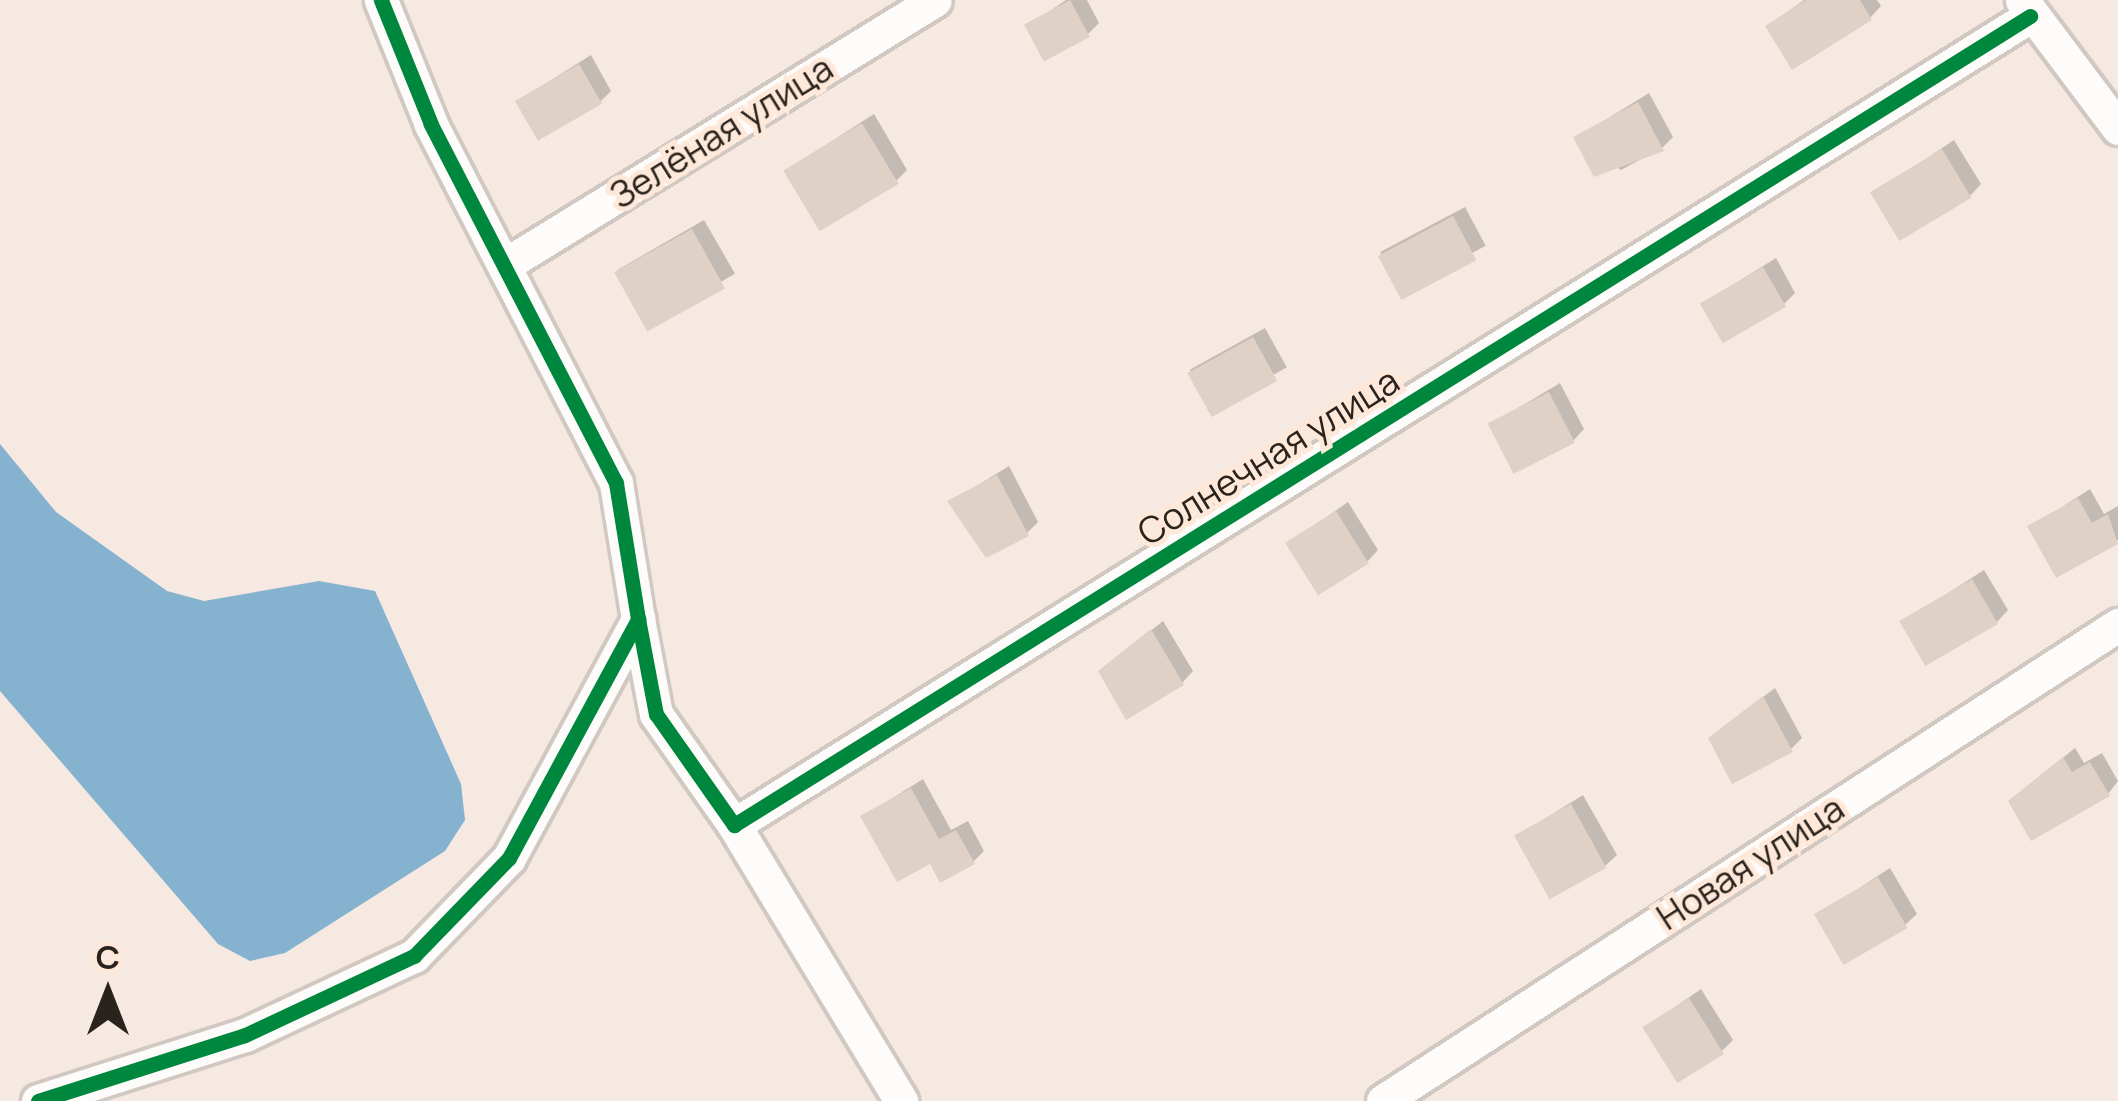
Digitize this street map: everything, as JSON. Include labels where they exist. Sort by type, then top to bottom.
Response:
[{"type":"street","points":[[381,0],[431,124],[508,263],[616,483],[656,714],[734,824],[901,1101]]},
{"type":"street","name":"Зелёная улица","points":[[508,263],[935,0]]},
{"type":"street","points":[[2026,8],[2118,128]]},
{"type":"street","name":"Солнечная улица","points":[[734,824],[2026,8]]},
{"type":"street","points":[[38,1101],[245,1034],[414,956],[509,858],[638,619]]},
{"type":"street","name":"Новая улица","points":[[1383,1101],[2118,626]]},
{"type":"water","points":[[0,444],[56,512],[167,591],[204,601],[319,581],[375,591],[461,784],[465,820],[445,851],[285,953],[250,961],[218,944],[0,691]]},
{"type":"building","points":[[1070,0],[1090,37],[1044,61],[1024,24]]},
{"type":"building","points":[[1806,0],[1860,0],[1872,20],[1792,70],[1765,26]]},
{"type":"building","points":[[579,64],[602,104],[538,141],[515,101]]},
{"type":"building","points":[[1638,102],[1664,151],[1594,177],[1573,137]]},
{"type":"building","points":[[862,123],[899,184],[820,231],[783,170]]},
{"type":"building","points":[[1942,149],[1971,198],[1899,241],[1870,192]]},
{"type":"building","points":[[1453,216],[1476,260],[1401,300],[1378,256]]},
{"type":"building","points":[[692,229],[725,288],[647,332],[614,272]]},
{"type":"building","points":[[1763,267],[1786,307],[1723,343],[1700,304]]},
{"type":"building","points":[[1253,337],[1277,381],[1212,417],[1187,373]]},
{"type":"building","points":[[1549,392],[1575,443],[1513,474],[1488,423]]},
{"type":"building","points":[[997,475],[1029,536],[986,558],[947,501]]},
{"type":"building","points":[[2078,498],[2092,523],[2108,514],[2118,544],[2056,578],[2027,526]]},
{"type":"building","points":[[1336,511],[1369,564],[1318,595],[1285,543]]},
{"type":"building","points":[[1972,579],[1998,624],[1925,666],[1899,621]]},
{"type":"building","points":[[1151,629],[1184,685],[1126,720],[1098,671]]},
{"type":"building","points":[[1763,696],[1793,752],[1732,784],[1708,738]]},
{"type":"building","points":[[2063,757],[2072,772],[2090,762],[2110,796],[2031,841],[2008,801]]},
{"type":"building","points":[[911,788],[939,839],[956,830],[975,864],[940,883],[930,864],[897,882],[860,816]]},
{"type":"building","points":[[1571,804],[1606,868],[1550,899],[1514,836]]},
{"type":"building","points":[[1878,877],[1908,928],[1843,965],[1814,914]]},
{"type":"building","points":[[1689,998],[1724,1054],[1677,1083],[1642,1027]]},
{"type":"cycle path","points":[[38,1101],[245,1035],[414,956],[509,858],[638,619],[616,483],[431,124],[381,0]]},
{"type":"cycle path","points":[[638,619],[656,714],[734,825],[2030,16]]}]
